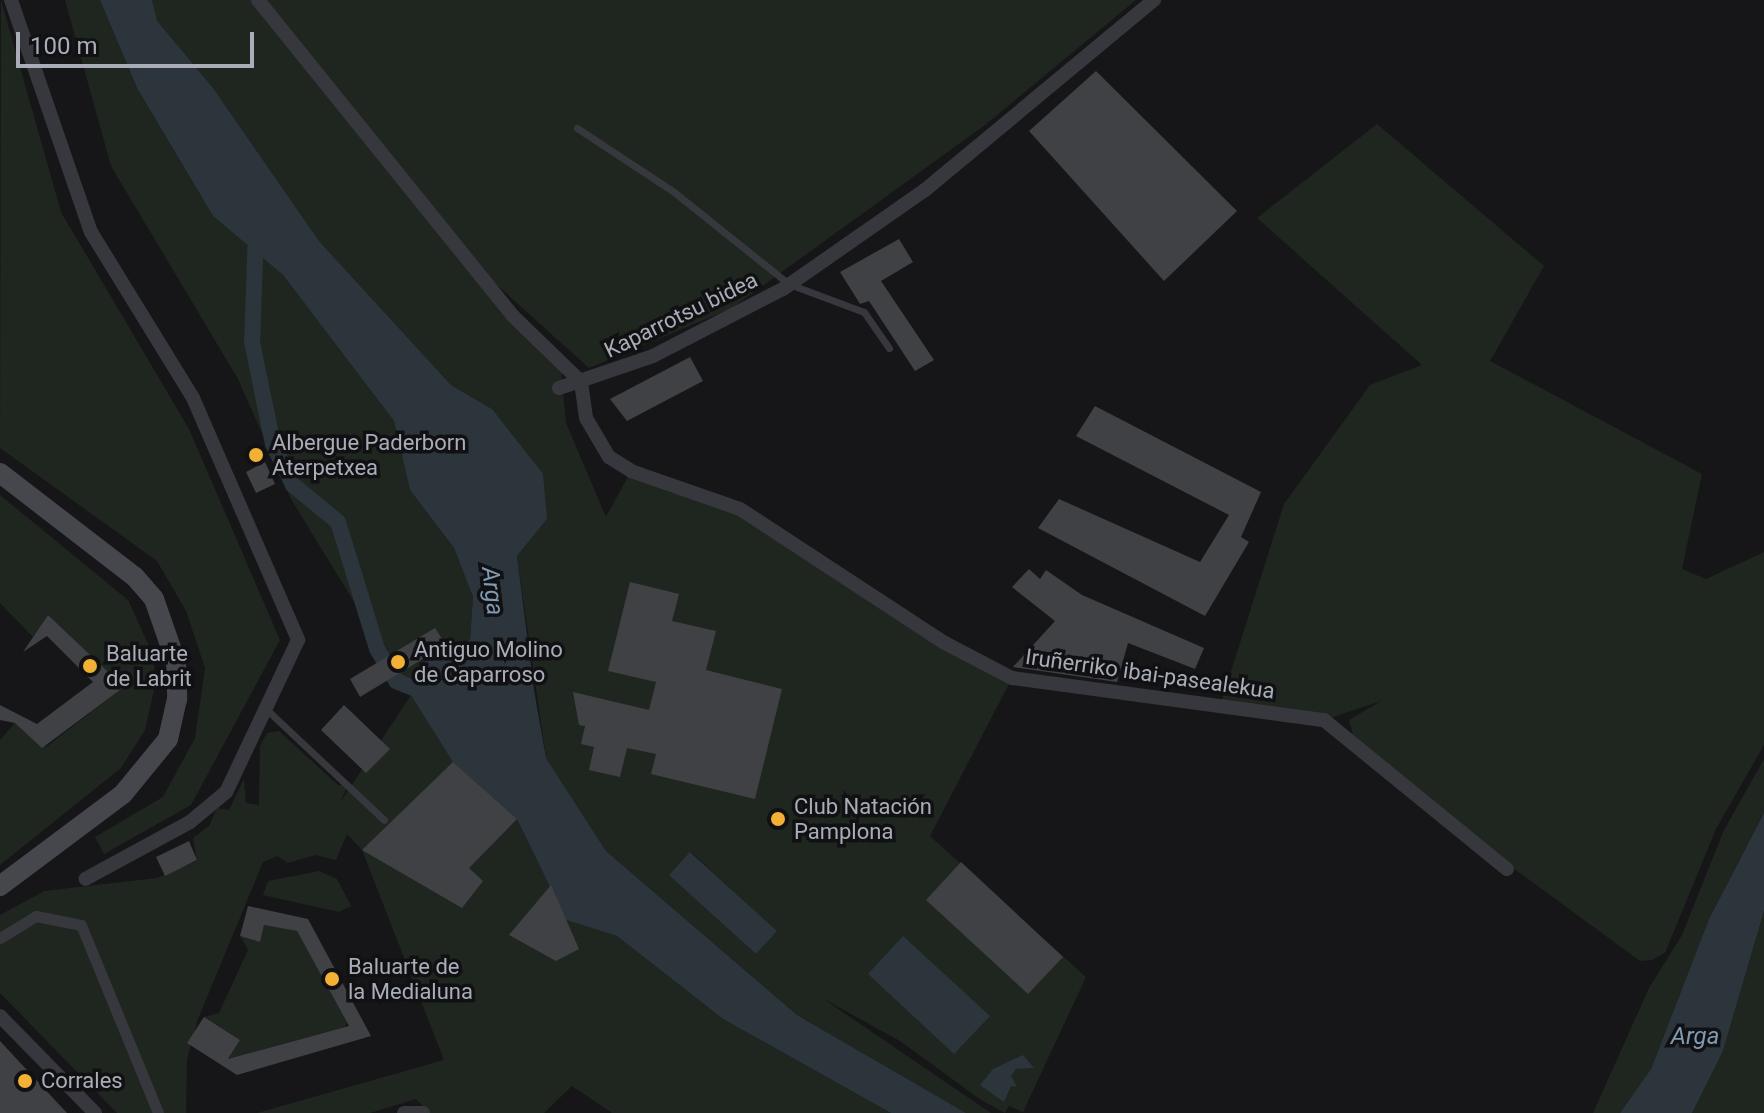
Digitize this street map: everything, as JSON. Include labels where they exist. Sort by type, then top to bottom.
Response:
[{"type":"main road","points":[[0,473],[135,577],[154,599],[176,662],[177,699],[168,739],[146,770],[123,794],[0,886]]},
{"type":"street","points":[[11,0],[91,232],[193,398],[298,640],[226,792],[190,822],[85,879]]},
{"type":"street","points":[[258,0],[493,292],[581,382],[559,388]]},
{"type":"street","name":"Kaparrotsu bidea","points":[[581,382],[653,356],[789,284],[946,174],[1154,0]]},
{"type":"street","name":"Iruñerriko ibai-pasealekua","points":[[581,382],[586,418],[609,457],[631,471],[740,509],[1002,673],[1324,720],[1507,869]]},
{"type":"street","points":[[0,938],[36,916],[81,925],[158,1113]]},
{"type":"street","points":[[0,1016],[95,1113]]},
{"type":"street","points":[[404,1113],[423,1113]]},
{"type":"lane","points":[[577,128],[674,192],[789,284],[864,312],[889,348]]},
{"type":"lane","points":[[266,709],[384,820]]},
{"type":"shaded area","points":[[1,0],[61,212],[189,429],[280,640],[191,805],[104,854],[95,837],[163,797],[195,738],[205,668],[186,611],[157,561],[0,448]]},
{"type":"shaded area","points":[[65,0],[100,0],[137,88],[213,216],[283,275],[394,421],[410,490],[454,548],[473,597],[470,640],[454,642],[517,819],[566,920],[617,936],[723,1019],[891,1113],[612,1113],[572,1086],[544,1113],[429,1113],[416,1099],[370,1113],[257,1113],[444,1060],[362,850],[347,834],[336,860],[315,855],[288,863],[277,856],[263,862],[198,1019],[187,1059],[186,1113],[117,1113],[0,993],[0,915],[44,891],[157,878],[197,861],[193,838],[209,826],[217,808],[229,810],[244,779],[246,803],[259,805],[260,746],[267,733],[279,731],[338,785],[348,785],[340,803],[411,695],[291,499],[238,379],[111,166]]},
{"type":"shaded area","points":[[152,0],[1136,0],[985,125],[732,308],[589,368],[488,277],[561,370],[566,423],[606,517],[631,471],[740,509],[1012,678],[930,836],[1086,977],[1023,1112],[1009,1106],[1005,1113],[981,1100],[900,1041],[822,998],[991,1113],[966,1113],[797,1015],[606,851],[546,758],[517,556],[547,519],[492,409],[451,385],[319,241],[213,88],[156,21]],"holes":[[[691,852],[776,931],[756,954],[670,874]]]},
{"type":"shaded area","points":[[1377,124],[1544,266],[1490,361],[1702,474],[1682,569],[1706,579],[1764,552],[1764,745],[1716,829],[1665,953],[1652,960],[1640,961],[1453,824],[1354,738],[1349,720],[1381,701],[1324,720],[1220,706],[1284,504],[1370,385],[1422,365],[1257,218]]},
{"type":"shaded area","points":[[0,495],[128,600],[154,657],[154,690],[145,730],[121,768],[0,865],[0,740],[15,723],[46,747],[124,687],[48,615],[33,637],[0,603]]},
{"type":"shaded area","points":[[1764,759],[1764,813],[1709,919],[1651,1069],[1620,1113],[1593,1113],[1649,988],[1682,935],[1724,830]]},
{"type":"shaded area","points":[[319,871],[337,879],[351,906],[339,912],[263,895],[268,881]]},
{"type":"shaded area","points":[[1764,911],[1764,1113],[1692,1113],[1723,1051]]},
{"type":"shaded area","points":[[264,925],[297,931],[347,1022],[345,1027],[228,1059],[240,1040],[204,1017],[219,1013],[248,950],[240,936],[260,942]]},
{"type":"water","name":"Arga","points":[[100,0],[152,0],[157,21],[213,88],[319,241],[451,385],[492,409],[543,474],[547,519],[517,556],[534,690],[546,758],[606,851],[797,1015],[966,1113],[891,1113],[723,1019],[617,936],[566,920],[517,819],[453,762],[411,695],[428,657],[470,640],[473,597],[454,548],[410,490],[394,421],[283,275],[213,216],[137,88]]},
{"type":"water","name":"Arga","points":[[1764,813],[1764,911],[1723,1051],[1692,1113],[1620,1113],[1651,1069],[1709,919]]},
{"type":"water","points":[[690,852],[777,931],[756,954],[669,875]]},
{"type":"water","points":[[903,936],[990,1016],[954,1054],[868,974]]},
{"type":"water","points":[[1023,1055],[1034,1068],[1016,1069],[1011,1076],[1017,1087],[1011,1086],[1004,1102],[980,1085],[993,1069]]},
{"type":"building","points":[[1096,71],[1237,211],[1164,281],[1029,131]]},
{"type":"building","points":[[899,239],[913,262],[881,281],[934,360],[915,371],[869,301],[860,304],[840,272]]},
{"type":"building","points":[[690,357],[703,381],[627,421],[610,399]]},
{"type":"building","points":[[1095,406],[1261,492],[1241,537],[1249,542],[1205,616],[1038,528],[1059,499],[1200,562],[1229,515],[1076,436]]},
{"type":"building","points":[[265,462],[275,484],[256,493],[246,472]]},
{"type":"building","points":[[1029,569],[1040,579],[1046,570],[1082,595],[1204,648],[1195,669],[1128,643],[1117,682],[1013,667],[1055,621],[1012,587]]},
{"type":"building","points":[[630,582],[679,594],[672,621],[716,631],[706,670],[782,689],[755,799],[651,774],[656,754],[627,748],[620,777],[589,770],[594,747],[581,744],[585,726],[579,725],[573,692],[649,710],[656,682],[608,671]]},
{"type":"building","name":"Baluarte de Labrit","points":[[48,615],[124,687],[42,748],[15,723],[0,720],[0,705],[37,724],[93,682],[47,636],[23,652]]},
{"type":"building","name":"Antiguo Molino de Caparroso","points":[[435,628],[446,645],[360,697],[350,679]]},
{"type":"building","points":[[344,705],[390,749],[366,773],[321,730]]},
{"type":"building","points":[[453,762],[517,819],[469,868],[483,881],[462,908],[362,850]]},
{"type":"building","points":[[189,841],[197,860],[165,876],[156,857]]},
{"type":"building","points":[[961,862],[1063,957],[1028,994],[926,900]]},
{"type":"building","points":[[551,885],[579,949],[556,961],[509,935]]},
{"type":"building","name":"Baluarte de la Medialuna","points":[[248,906],[308,919],[371,1036],[237,1075],[187,1043],[204,1017],[240,1040],[228,1059],[349,1026],[297,931],[264,925],[260,942],[240,936]]},
{"type":"building","name":"Corrales","points":[[0,1041],[26,1069],[67,1113],[0,1113]]},
{"type":"waterway","points":[[256,230],[252,342],[273,444],[293,485],[338,522],[377,649],[396,681],[431,695]]},
{"type":"place","name":"Albergue Paderborn Aterpetxea","points":[[256,455]]},
{"type":"place","name":"Antiguo Molino de Caparroso","points":[[398,662]]},
{"type":"place","name":"Baluarte de Labrit","points":[[90,666]]},
{"type":"place","name":"Club Natación Pamplona","points":[[778,819]]},
{"type":"place","name":"Baluarte de la Medialuna","points":[[332,979]]},
{"type":"place","name":"Corrales","points":[[25,1081]]}]
